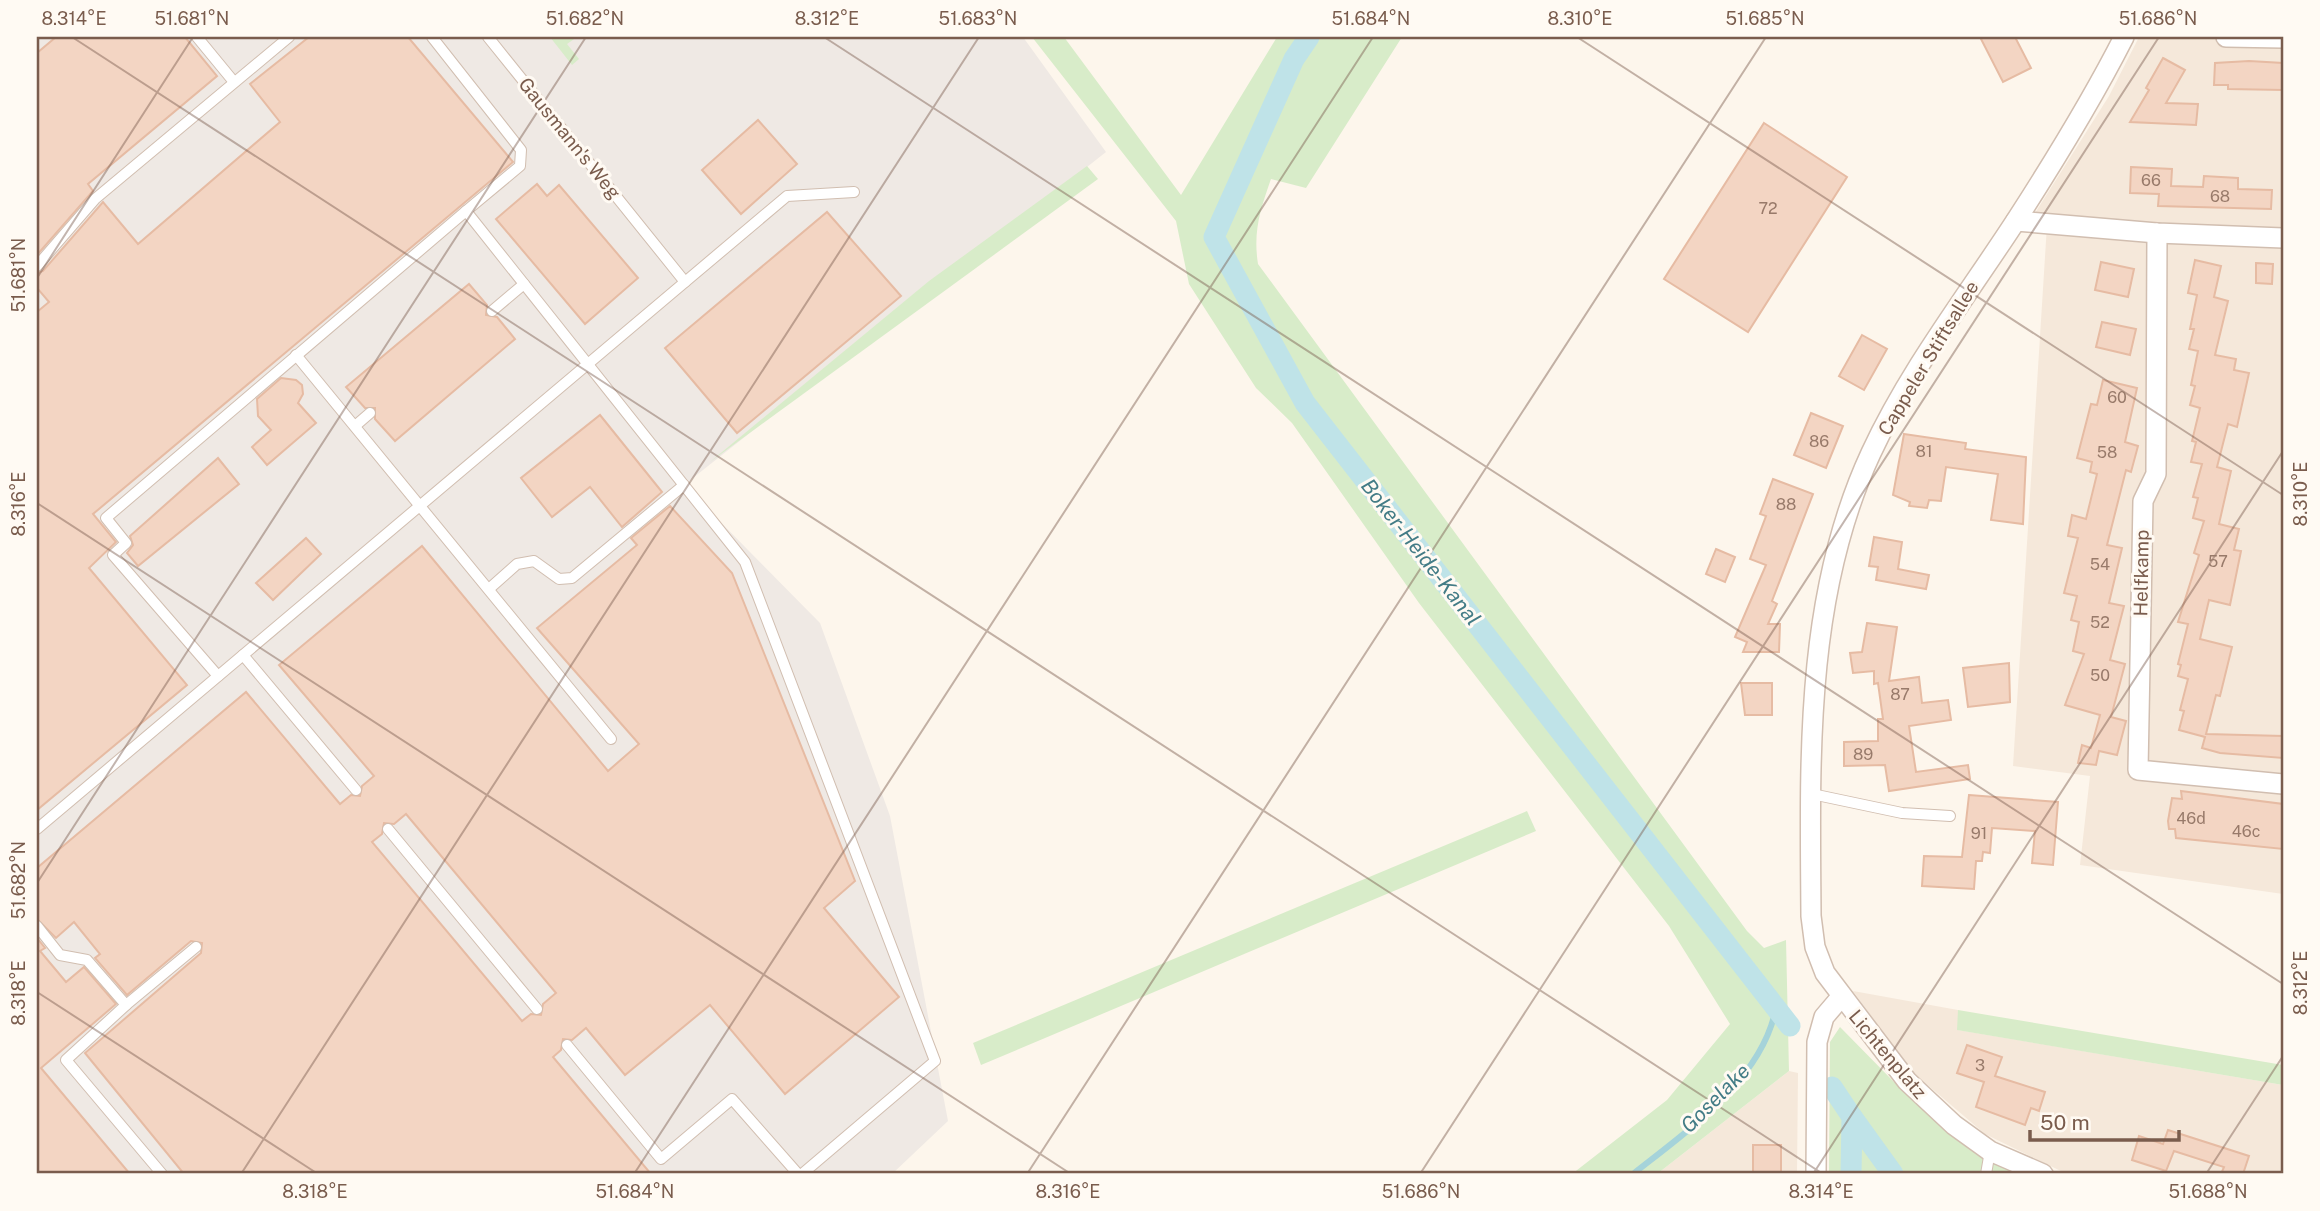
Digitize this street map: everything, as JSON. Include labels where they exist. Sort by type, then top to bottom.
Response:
[{"type":"street","name":"Cappeler Stiftsallee","points":[[1841,997],[1825,973],[1815,947],[1811,916],[1815,666],[1824,604],[1839,544],[1870,454],[1906,386],[2016,221],[2097,90],[2124,37]]},
{"type":"street","points":[[2226,37],[2283,38]]},
{"type":"street","points":[[2016,221],[2157,233],[2283,238]]},
{"type":"street","name":"Helfkamp","points":[[2157,233],[2156,474],[2143,501],[2138,770],[2283,784]]},
{"type":"street","points":[[1816,1174],[1817,1042],[1824,1017],[1841,997]]},
{"type":"street","name":"Lichtenplatz","points":[[1841,997],[1907,1082],[1954,1125],[1990,1151],[2043,1174]]},
{"type":"lane","points":[[197,37],[234,82]]},
{"type":"lane","points":[[37,266],[95,199],[288,37]]},
{"type":"lane","points":[[218,676],[113,555],[126,543],[106,518],[520,166],[521,150],[432,37]]},
{"type":"lane","name":"Gausmann's Weg","points":[[488,37],[685,282]]},
{"type":"lane","points":[[37,829],[787,196],[855,192]]},
{"type":"lane","points":[[466,212],[745,562],[935,1061],[800,1174],[732,1099],[661,1159],[567,1045]]},
{"type":"lane","points":[[492,311],[524,284]]},
{"type":"lane","points":[[296,355],[421,504],[611,739]]},
{"type":"lane","points":[[355,426],[370,413]]},
{"type":"lane","points":[[489,588],[517,564],[534,561],[559,579],[572,578],[684,485]]},
{"type":"lane","points":[[243,655],[356,790]]},
{"type":"lane","points":[[1811,794],[1902,813],[1950,816]]},
{"type":"lane","points":[[388,829],[537,1009]]},
{"type":"lane","points":[[37,926],[60,955],[87,960],[126,1005]]},
{"type":"lane","points":[[162,1174],[66,1060],[195,947]]},
{"type":"lane","points":[[1986,1174],[1990,1151]]},
{"type":"shaded area","points":[[37,37],[1023,37],[1106,152],[684,485],[820,623],[890,816],[948,1121],[892,1174],[37,1174]]},
{"type":"shaded area","points":[[2139,37],[2283,37],[2283,894],[2080,865],[2090,776],[2013,766],[2047,225],[2028,224],[2109,96]]},
{"type":"shaded area","points":[[1853,991],[1958,1010],[1958,1030],[2283,1085],[2283,1174],[2067,1174],[1985,1134],[1910,1070]]},
{"type":"shaded area","points":[[1789,1071],[1798,1073],[1797,1174],[1657,1174]]},
{"type":"green space","points":[[550,37],[577,37],[567,44],[579,59],[572,65]]},
{"type":"green space","points":[[1032,37],[1064,37],[1181,195],[1277,37],[1402,37],[1306,188],[1271,179],[1258,221],[1258,264],[1747,931],[1764,948],[1786,940],[1789,1071],[1657,1174],[1572,1174],[1667,1100],[1730,1024],[1669,926],[1419,603],[1292,423],[1256,388],[1189,284],[1176,221]]},
{"type":"green space","points":[[1087,166],[1098,179],[710,462],[929,281]]},
{"type":"green space","points":[[1527,811],[1536,831],[981,1065],[973,1043]]},
{"type":"green space","points":[[1958,1010],[2283,1065],[2283,1085],[1957,1030]]},
{"type":"green space","points":[[1840,1027],[1894,1082],[1965,1145],[2016,1174],[1829,1174],[1830,1042]]},
{"type":"building","points":[[56,37],[185,37],[217,76],[88,184],[93,191],[37,255],[37,53]]},
{"type":"building","points":[[309,37],[408,37],[513,162],[93,514],[116,542],[89,568],[187,685],[37,810],[37,312],[49,302],[37,288],[37,273],[43,271],[103,202],[138,244],[280,122],[250,84]]},
{"type":"building","points":[[1980,37],[2015,37],[2031,68],[2003,82]]},
{"type":"building","points":[[2163,58],[2185,70],[2166,103],[2198,104],[2196,125],[2130,122],[2149,90],[2146,88]]},
{"type":"building","points":[[2215,63],[2283,63],[2283,90],[2228,89],[2228,85],[2214,85]]},
{"type":"building","points":[[758,120],[797,164],[741,214],[702,170]]},
{"type":"building","points":[[1764,123],[1847,177],[1748,332],[1664,279]]},
{"type":"building","points":[[2131,167],[2172,169],[2171,186],[2203,187],[2204,176],[2238,178],[2238,189],[2272,190],[2271,209],[2158,206],[2159,194],[2130,193]]},
{"type":"building","points":[[537,184],[547,196],[559,185],[638,278],[585,324],[496,219]]},
{"type":"building","points":[[827,212],[901,296],[737,433],[665,348]]},
{"type":"building","points":[[2195,260],[2221,266],[2214,297],[2228,301],[2215,355],[2236,359],[2234,370],[2249,373],[2237,427],[2228,424],[2217,467],[2231,471],[2219,524],[2239,529],[2234,550],[2241,551],[2230,605],[2209,600],[2200,639],[2232,647],[2220,696],[2216,695],[2206,734],[2283,736],[2283,758],[2220,753],[2202,748],[2205,737],[2179,730],[2184,711],[2180,710],[2188,679],[2178,676],[2181,665],[2178,664],[2188,624],[2178,622],[2199,555],[2194,553],[2204,521],[2193,518],[2198,498],[2193,497],[2202,464],[2191,462],[2196,442],[2192,441],[2200,408],[2190,405],[2195,386],[2191,385],[2198,351],[2189,349],[2197,295],[2188,293]]},
{"type":"building","points":[[2101,262],[2134,269],[2128,297],[2095,290]]},
{"type":"building","points":[[2256,263],[2273,264],[2272,284],[2256,283]]},
{"type":"building","points":[[469,284],[487,305],[486,315],[497,317],[515,339],[395,441],[375,419],[375,408],[365,408],[346,387]]},
{"type":"building","points":[[2102,322],[2136,329],[2130,355],[2096,347]]},
{"type":"building","points":[[1862,335],[1887,349],[1864,390],[1839,376]]},
{"type":"building","points":[[281,378],[296,380],[302,385],[303,394],[298,403],[316,423],[267,465],[252,447],[271,430],[258,416],[257,399]]},
{"type":"building","points":[[2103,380],[2137,388],[2125,442],[2138,446],[2131,472],[2126,470],[2107,545],[2122,548],[2109,603],[2124,606],[2110,660],[2125,664],[2111,717],[2126,721],[2117,755],[2099,751],[2096,765],[2078,763],[2082,745],[2091,748],[2100,715],[2065,705],[2084,654],[2073,651],[2079,622],[2071,620],[2077,596],[2064,593],[2078,538],[2068,536],[2072,515],[2086,519],[2097,474],[2090,472],[2092,462],[2077,458],[2091,404],[2097,405]]},
{"type":"building","points":[[1811,413],[1843,426],[1826,468],[1794,455]]},
{"type":"building","points":[[600,415],[662,492],[622,527],[590,487],[552,517],[521,478]]},
{"type":"building","points":[[1904,434],[1966,443],[1965,449],[2026,457],[2023,524],[1991,520],[1998,474],[1946,467],[1941,501],[1929,500],[1927,508],[1909,506],[1910,502],[1893,495]]},
{"type":"building","points":[[218,458],[239,484],[138,566],[127,553],[133,545],[130,536]]},
{"type":"building","points":[[1773,479],[1813,494],[1772,601],[1777,604],[1768,624],[1780,624],[1779,652],[1743,652],[1747,642],[1735,637],[1766,565],[1750,559],[1766,516],[1760,514]]},
{"type":"building","points":[[670,506],[732,573],[855,881],[824,908],[899,997],[785,1094],[710,1005],[625,1075],[586,1028],[572,1040],[563,1039],[561,1050],[553,1057],[651,1174],[184,1174],[85,1053],[201,953],[202,943],[191,941],[127,995],[95,958],[100,954],[74,922],[56,938],[37,919],[37,868],[246,692],[340,804],[351,795],[360,796],[362,786],[374,776],[279,665],[422,546],[608,771],[639,744],[537,628],[637,545],[631,538]],"holes":[[[406,814],[556,993],[543,1004],[541,1015],[531,1014],[522,1021],[372,842],[382,834],[384,823],[394,824]]]},
{"type":"building","points":[[1874,537],[1902,542],[1898,569],[1929,575],[1926,589],[1876,580],[1878,567],[1869,566]]},
{"type":"building","points":[[306,538],[321,554],[273,600],[256,583]]},
{"type":"building","points":[[1716,549],[1735,557],[1725,582],[1706,574]]},
{"type":"building","points":[[1867,623],[1897,627],[1889,681],[1919,677],[1922,703],[1948,700],[1951,720],[1909,726],[1916,772],[1968,765],[1970,779],[1889,791],[1885,765],[1844,766],[1844,742],[1878,741],[1878,719],[1883,719],[1878,683],[1874,684],[1874,671],[1853,673],[1850,653],[1862,652]]},
{"type":"building","points":[[2009,663],[2010,702],[1968,707],[1963,668]]},
{"type":"building","points":[[1741,683],[1772,683],[1772,715],[1745,715]]},
{"type":"building","points":[[2181,791],[2283,804],[2283,849],[2176,838],[2175,829],[2169,829],[2168,821],[2172,798],[2182,799]]},
{"type":"building","points":[[1969,795],[2058,802],[2053,865],[2032,863],[2035,831],[1992,828],[1990,853],[1983,852],[1982,861],[1976,861],[1974,889],[1922,886],[1924,856],[1962,857]]},
{"type":"building","points":[[37,938],[45,948],[40,951],[66,982],[84,967],[116,1004],[41,1068],[130,1174],[37,1174]]},
{"type":"building","points":[[1967,1045],[2002,1057],[1995,1076],[2045,1092],[2039,1111],[2031,1108],[2025,1125],[1976,1107],[1984,1082],[1957,1073]]},
{"type":"building","points":[[2168,1130],[2249,1156],[2243,1174],[2221,1174],[2224,1167],[2174,1151],[2166,1171],[2132,1160],[2139,1136],[2163,1144]]},
{"type":"building","points":[[1753,1145],[1781,1145],[1781,1174],[1753,1174]]},
{"type":"waterway","name":"Boker-Heide-Kanal","points":[[1309,37],[1294,59],[1214,237],[1305,403],[1790,1026]]},
{"type":"waterway","name":"Goselake","points":[[1633,1174],[1698,1122],[1739,1081],[1768,1034],[1776,1008]]},
{"type":"waterway","name":"Boker-Heide-Kanal","points":[[1832,1087],[1852,1117],[1851,1174]]},
{"type":"waterway","points":[[1852,1117],[1893,1174]]}]
